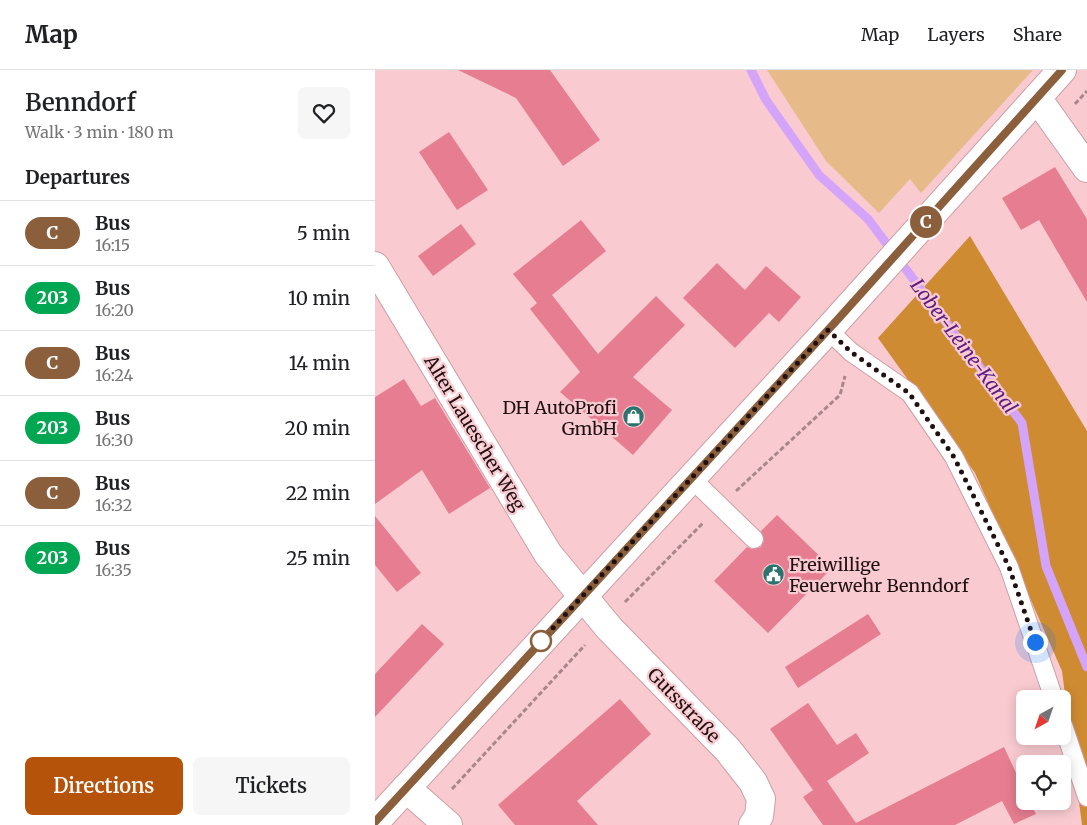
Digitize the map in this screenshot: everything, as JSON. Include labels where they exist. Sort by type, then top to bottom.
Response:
[{"type":"street","points":[[375,822],[850,306],[1062,70]]},
{"type":"street","points":[[1037,98],[1087,168]]},
{"type":"street","name":"Alter Lauescher Weg","points":[[375,266],[548,554],[583,596]]},
{"type":"street","name":"Gutsstraße","points":[[583,596],[605,623],[728,750],[753,782],[761,799],[759,816],[753,825]]},
{"type":"street","points":[[406,788],[440,818]]},
{"type":"lane","points":[[828,330],[851,352],[909,393],[954,457],[1009,567],[1051,690]]},
{"type":"lane","points":[[691,478],[754,539]]},
{"type":"lane","points":[[1070,745],[1087,797]]},
{"type":"path","points":[[440,818],[605,623],[721,505],[840,395],[851,352]]},
{"type":"shaded area","points":[[767,70],[1033,70],[921,193],[910,179],[879,213],[826,161]]},
{"type":"shaded area","points":[[970,236],[1087,431],[1087,825],[1082,825],[1071,740],[1071,690],[1064,690],[1062,671],[975,473],[878,338]]},
{"type":"building","points":[[458,70],[550,70],[600,140],[563,166],[516,98]]},
{"type":"building","points":[[449,132],[488,190],[457,210],[419,152]]},
{"type":"building","points":[[1055,167],[1087,219],[1087,302],[1039,220],[1021,230],[1002,198]]},
{"type":"building","points":[[581,220],[606,251],[552,295],[598,354],[656,296],[685,325],[633,377],[672,410],[633,455],[560,392],[580,372],[530,309],[537,303],[513,274]]},
{"type":"building","points":[[461,224],[476,244],[433,276],[418,256]]},
{"type":"building","points":[[717,263],[745,290],[766,266],[801,297],[779,322],[769,313],[735,348],[683,298]]},
{"type":"building","points":[[404,379],[421,406],[435,398],[490,488],[449,514],[422,470],[375,504],[375,397]]},
{"type":"building","name":"Freiwillige Feuerwehr Benndorf","points":[[777,515],[832,568],[768,633],[714,581],[747,547],[752,549],[761,547],[764,541],[761,531]]},
{"type":"building","points":[[375,516],[421,573],[397,592],[375,565]]},
{"type":"building","points":[[868,614],[881,634],[798,688],[785,667]]},
{"type":"building","points":[[422,624],[444,644],[375,717],[375,674]]},
{"type":"building","points":[[620,699],[651,734],[577,801],[598,825],[515,825],[498,805]]},
{"type":"building","points":[[808,703],[837,745],[856,733],[869,753],[827,781],[856,823],[1004,747],[1016,773],[1016,810],[1034,810],[1036,814],[1014,824],[1002,801],[955,825],[823,825],[803,797],[813,790],[770,729]]},
{"type":"waterway","name":"Lober-Leine-Kanal","points":[[751,70],[766,100],[819,175],[868,219],[1022,423],[1046,566],[1087,667]]},
{"type":"bus line","name":"C","points":[[375,822],[839,318],[1062,70]]},
{"type":"place","name":"DH AutoProfi GmbH","points":[[633,417]]},
{"type":"place","name":"Freiwillige Feuerwehr Benndorf","points":[[773,574]]},
{"type":"route","points":[[541,641],[828,330],[851,352],[909,393],[954,457],[1009,567],[1035,642]]}]
